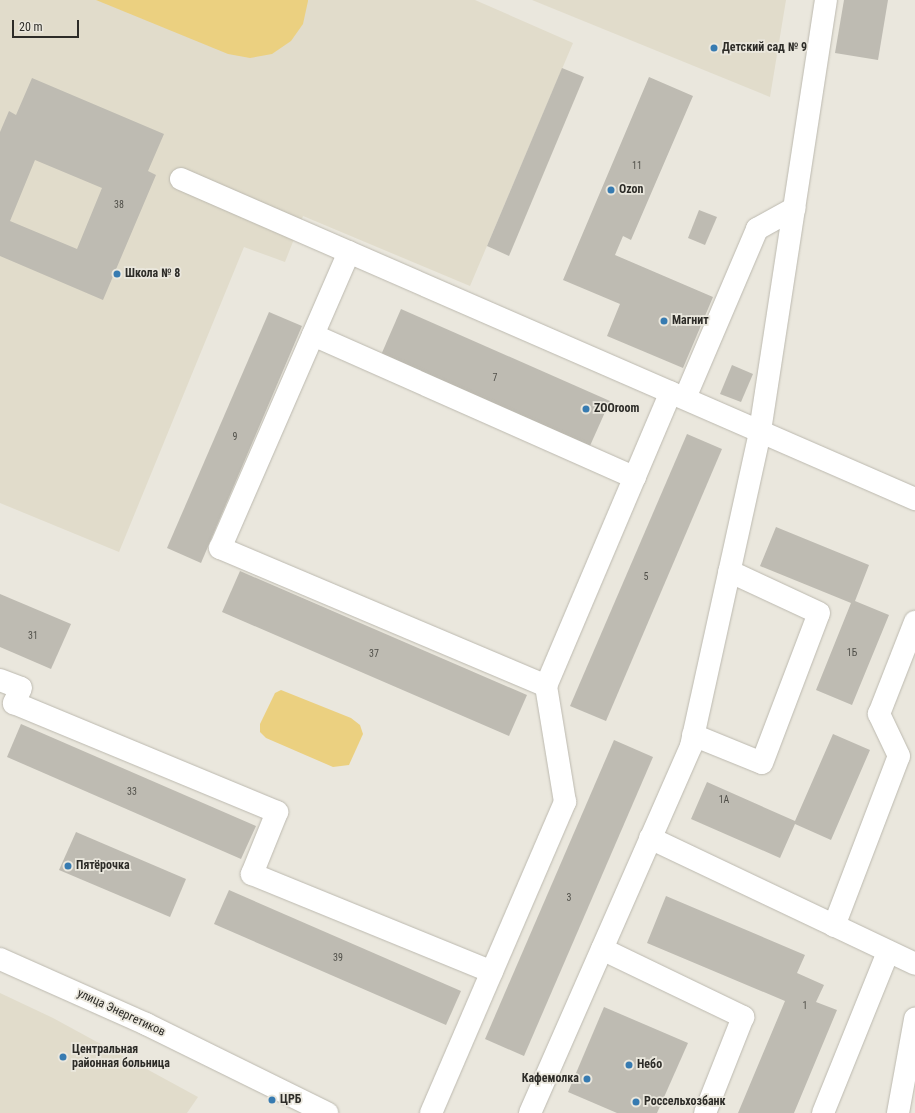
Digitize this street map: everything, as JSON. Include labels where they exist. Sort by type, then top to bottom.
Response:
[{"type":"main road","points":[[530,1113],[690,746],[760,431],[826,0]]},
{"type":"main road","points":[[181,179],[915,499]]},
{"type":"main road","points":[[431,1113],[565,802],[546,686],[635,478],[678,395],[757,229],[794,208]]},
{"type":"main road","points":[[349,252],[220,548],[546,686]]},
{"type":"main road","points":[[313,335],[635,478]]},
{"type":"main road","points":[[693,734],[762,763],[819,613],[729,571]]},
{"type":"main road","points":[[834,926],[899,756],[879,714],[915,622]]},
{"type":"main road","points":[[0,680],[21,688],[14,703],[277,812],[252,874],[492,972]]},
{"type":"main road","points":[[650,838],[915,964]]},
{"type":"main road","points":[[602,949],[743,1017],[705,1113]]},
{"type":"main road","points":[[823,1113],[888,952]]},
{"type":"main road","name":"улица Энергетиков","points":[[0,958],[146,1024],[318,1111]]},
{"type":"main road","points":[[900,1107],[915,1019]]},
{"type":"shaded area","name":"Школа № 8","points":[[0,0],[475,0],[573,43],[470,286],[303,216],[285,262],[244,247],[119,552],[0,503]]},
{"type":"shaded area","points":[[96,0],[308,1],[303,24],[291,41],[272,54],[250,58],[228,54]]},
{"type":"shaded area","name":"Детский сад № 9","points":[[532,0],[786,0],[770,97]]},
{"type":"shaded area","points":[[281,690],[351,718],[360,725],[363,734],[349,765],[333,767],[266,738],[260,732],[260,724],[275,693]]},
{"type":"shaded area","name":"Центральная районная больница","points":[[0,993],[53,1018],[198,1097],[187,1113],[0,1113]]},
{"type":"building","points":[[844,0],[888,0],[878,60],[835,53]]},
{"type":"building","points":[[562,68],[584,77],[509,256],[487,246]]},
{"type":"building","points":[[649,77],[693,96],[631,240],[623,236],[615,255],[713,297],[683,368],[607,336],[620,304],[563,280]]},
{"type":"building","points":[[32,78],[164,134],[148,171],[156,175],[103,300],[0,256],[0,132],[9,111],[16,115]],"holes":[[[35,160],[102,188],[77,249],[10,221]]]},
{"type":"building","points":[[699,210],[717,217],[705,245],[688,238]]},
{"type":"building","points":[[401,309],[610,401],[589,448],[381,355]]},
{"type":"building","points":[[269,312],[302,326],[201,563],[167,548]]},
{"type":"building","points":[[732,365],[753,374],[741,402],[720,394]]},
{"type":"building","points":[[687,434],[722,449],[606,721],[570,706]]},
{"type":"building","points":[[776,527],[869,565],[855,601],[889,615],[852,705],[816,690],[851,603],[760,566]]},
{"type":"building","points":[[240,571],[527,695],[509,736],[222,612]]},
{"type":"building","points":[[0,594],[71,624],[51,669],[0,647]]},
{"type":"building","points":[[21,724],[256,826],[241,859],[7,757]]},
{"type":"building","points":[[833,734],[870,750],[831,840],[795,824],[780,858],[691,819],[707,782],[795,821]]},
{"type":"building","points":[[614,740],[653,757],[524,1056],[485,1039]]},
{"type":"building","points":[[76,832],[186,879],[170,917],[59,870]]},
{"type":"building","points":[[229,890],[461,991],[446,1025],[214,924]]},
{"type":"building","points":[[666,896],[805,955],[797,973],[824,985],[816,1002],[837,1010],[794,1113],[738,1113],[785,1001],[647,943]]},
{"type":"building","points":[[604,1007],[688,1043],[657,1113],[617,1113],[568,1092]]},
{"type":"place","name":"Детский сад № 9","points":[[714,48]]},
{"type":"place","name":"Ozon","points":[[611,190]]},
{"type":"place","name":"Школа № 8","points":[[117,274]]},
{"type":"place","name":"Магнит","points":[[664,321]]},
{"type":"place","name":"ZOOroom","points":[[586,409]]},
{"type":"place","name":"Пятёрочка","points":[[68,866]]},
{"type":"place","name":"Центральная районная больница","points":[[63,1057]]},
{"type":"place","name":"Небо","points":[[629,1065]]},
{"type":"place","name":"Кафемолка","points":[[587,1079]]},
{"type":"place","name":"ЦРБ","points":[[272,1100]]},
{"type":"place","name":"Россельхозбанк","points":[[636,1102]]}]
